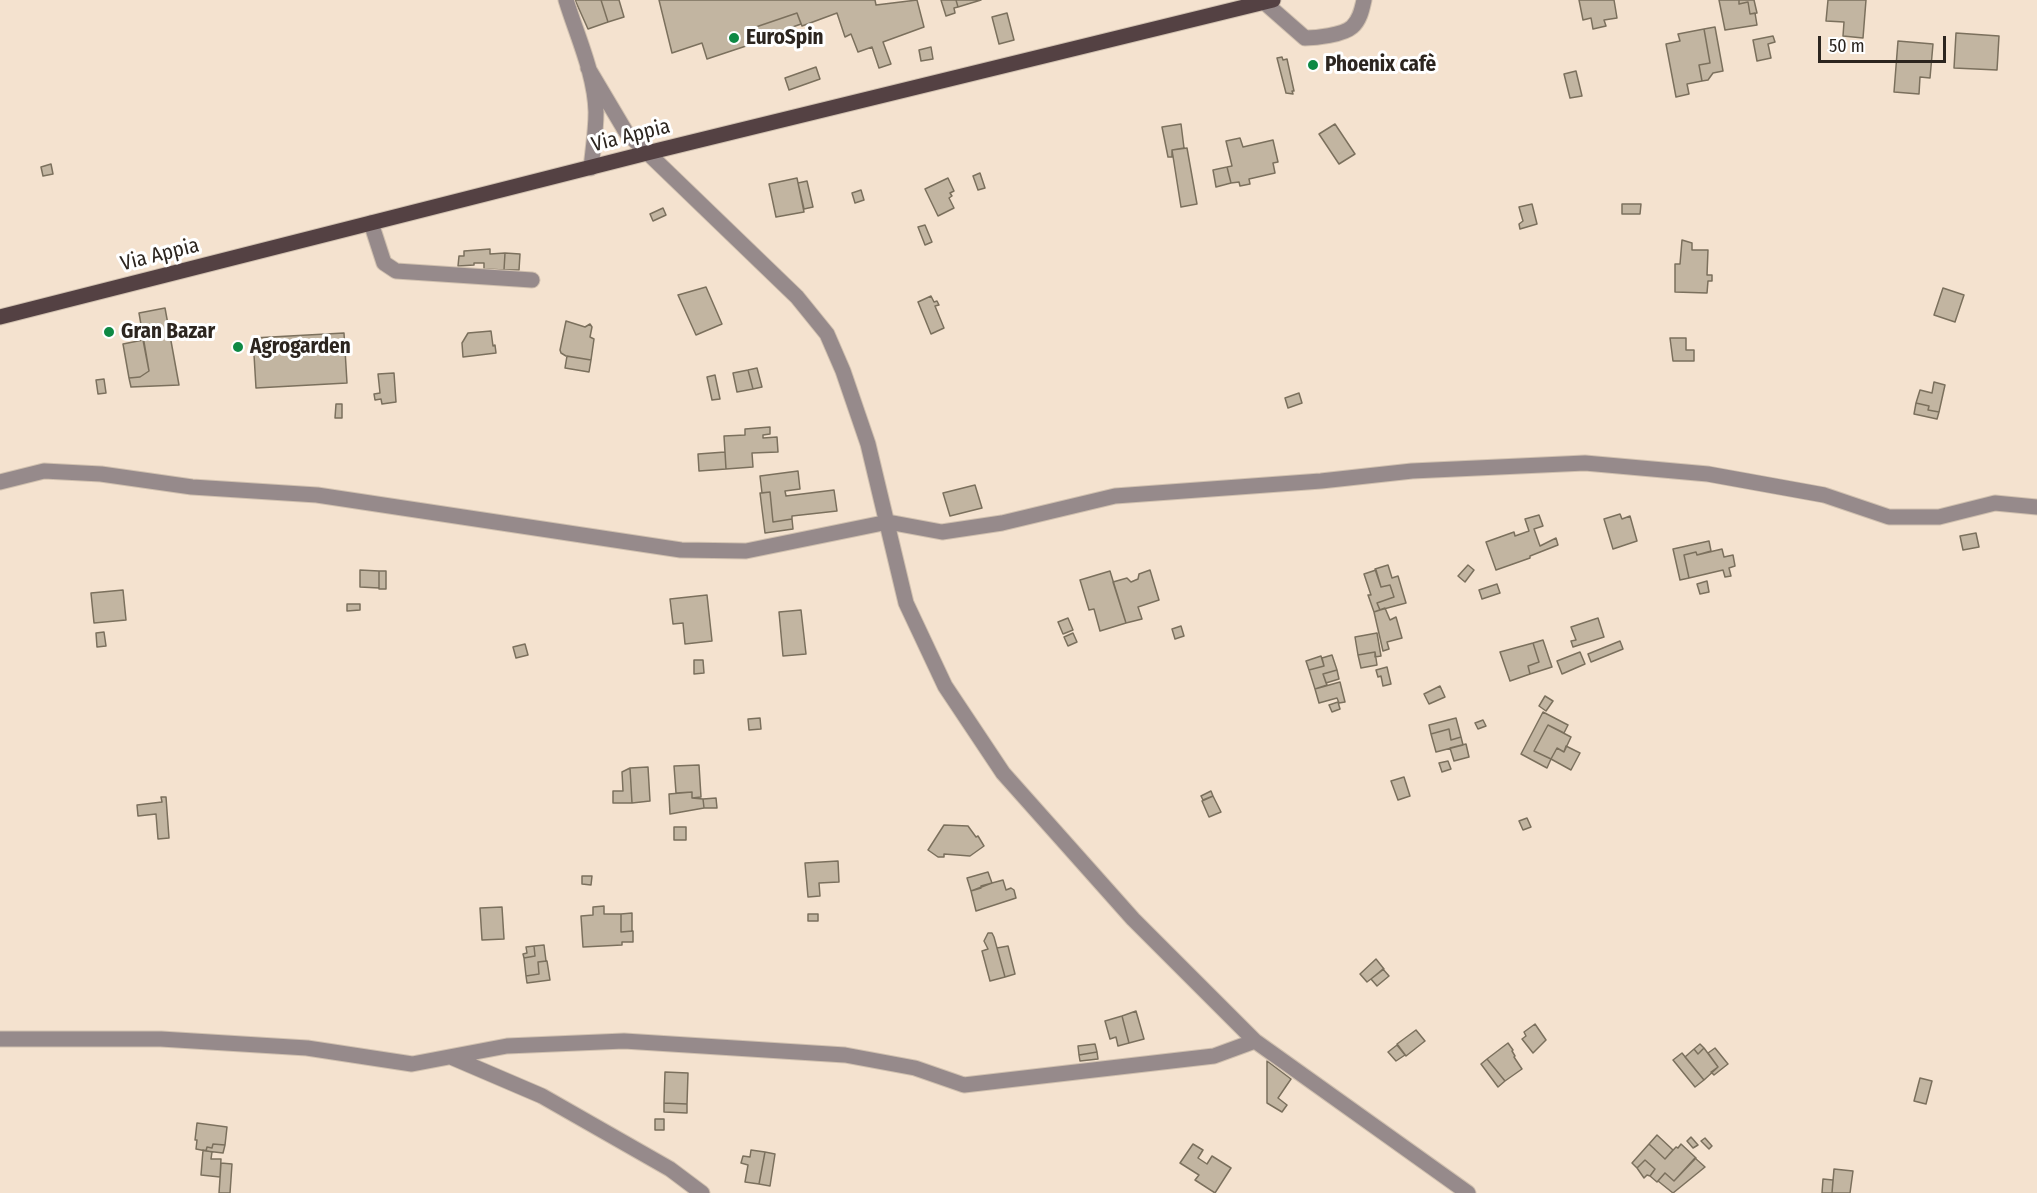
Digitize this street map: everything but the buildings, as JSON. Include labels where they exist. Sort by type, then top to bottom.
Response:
[{"type":"main road","name":"Via Appia","points":[[0,316],[647,153],[1268,1]]},
{"type":"street","points":[[566,0],[588,68],[596,110],[591,168]]},
{"type":"street","points":[[1268,1],[1305,38],[1338,33],[1352,28],[1361,14],[1364,0]]},
{"type":"street","points":[[588,68],[626,132],[797,297],[827,334],[843,371],[868,444],[906,603],[945,686],[1003,773],[1133,919],[1255,1041],[1468,1193]]},
{"type":"street","points":[[371,223],[384,263],[396,271],[532,280]]},
{"type":"street","points":[[0,482],[44,471],[101,474],[192,487],[317,495],[681,550],[746,551],[888,522],[942,532],[1002,524],[1115,496],[1321,481],[1412,471],[1585,463],[1708,474],[1824,495],[1889,517],[1939,517],[1995,503],[2036,507]]},
{"type":"street","points":[[0,1039],[161,1039],[307,1048],[412,1064],[507,1046],[624,1041],[845,1055],[915,1068],[964,1085],[1214,1056],[1255,1041]]},
{"type":"street","points":[[451,1057],[542,1096],[670,1169],[702,1193]]},
{"type":"place","name":"EuroSpin","points":[[734,38]]},
{"type":"place","name":"Phoenix cafè","points":[[1313,65]]},
{"type":"place","name":"Gran Bazar","points":[[109,332]]},
{"type":"place","name":"Agrogarden","points":[[238,347]]}]
